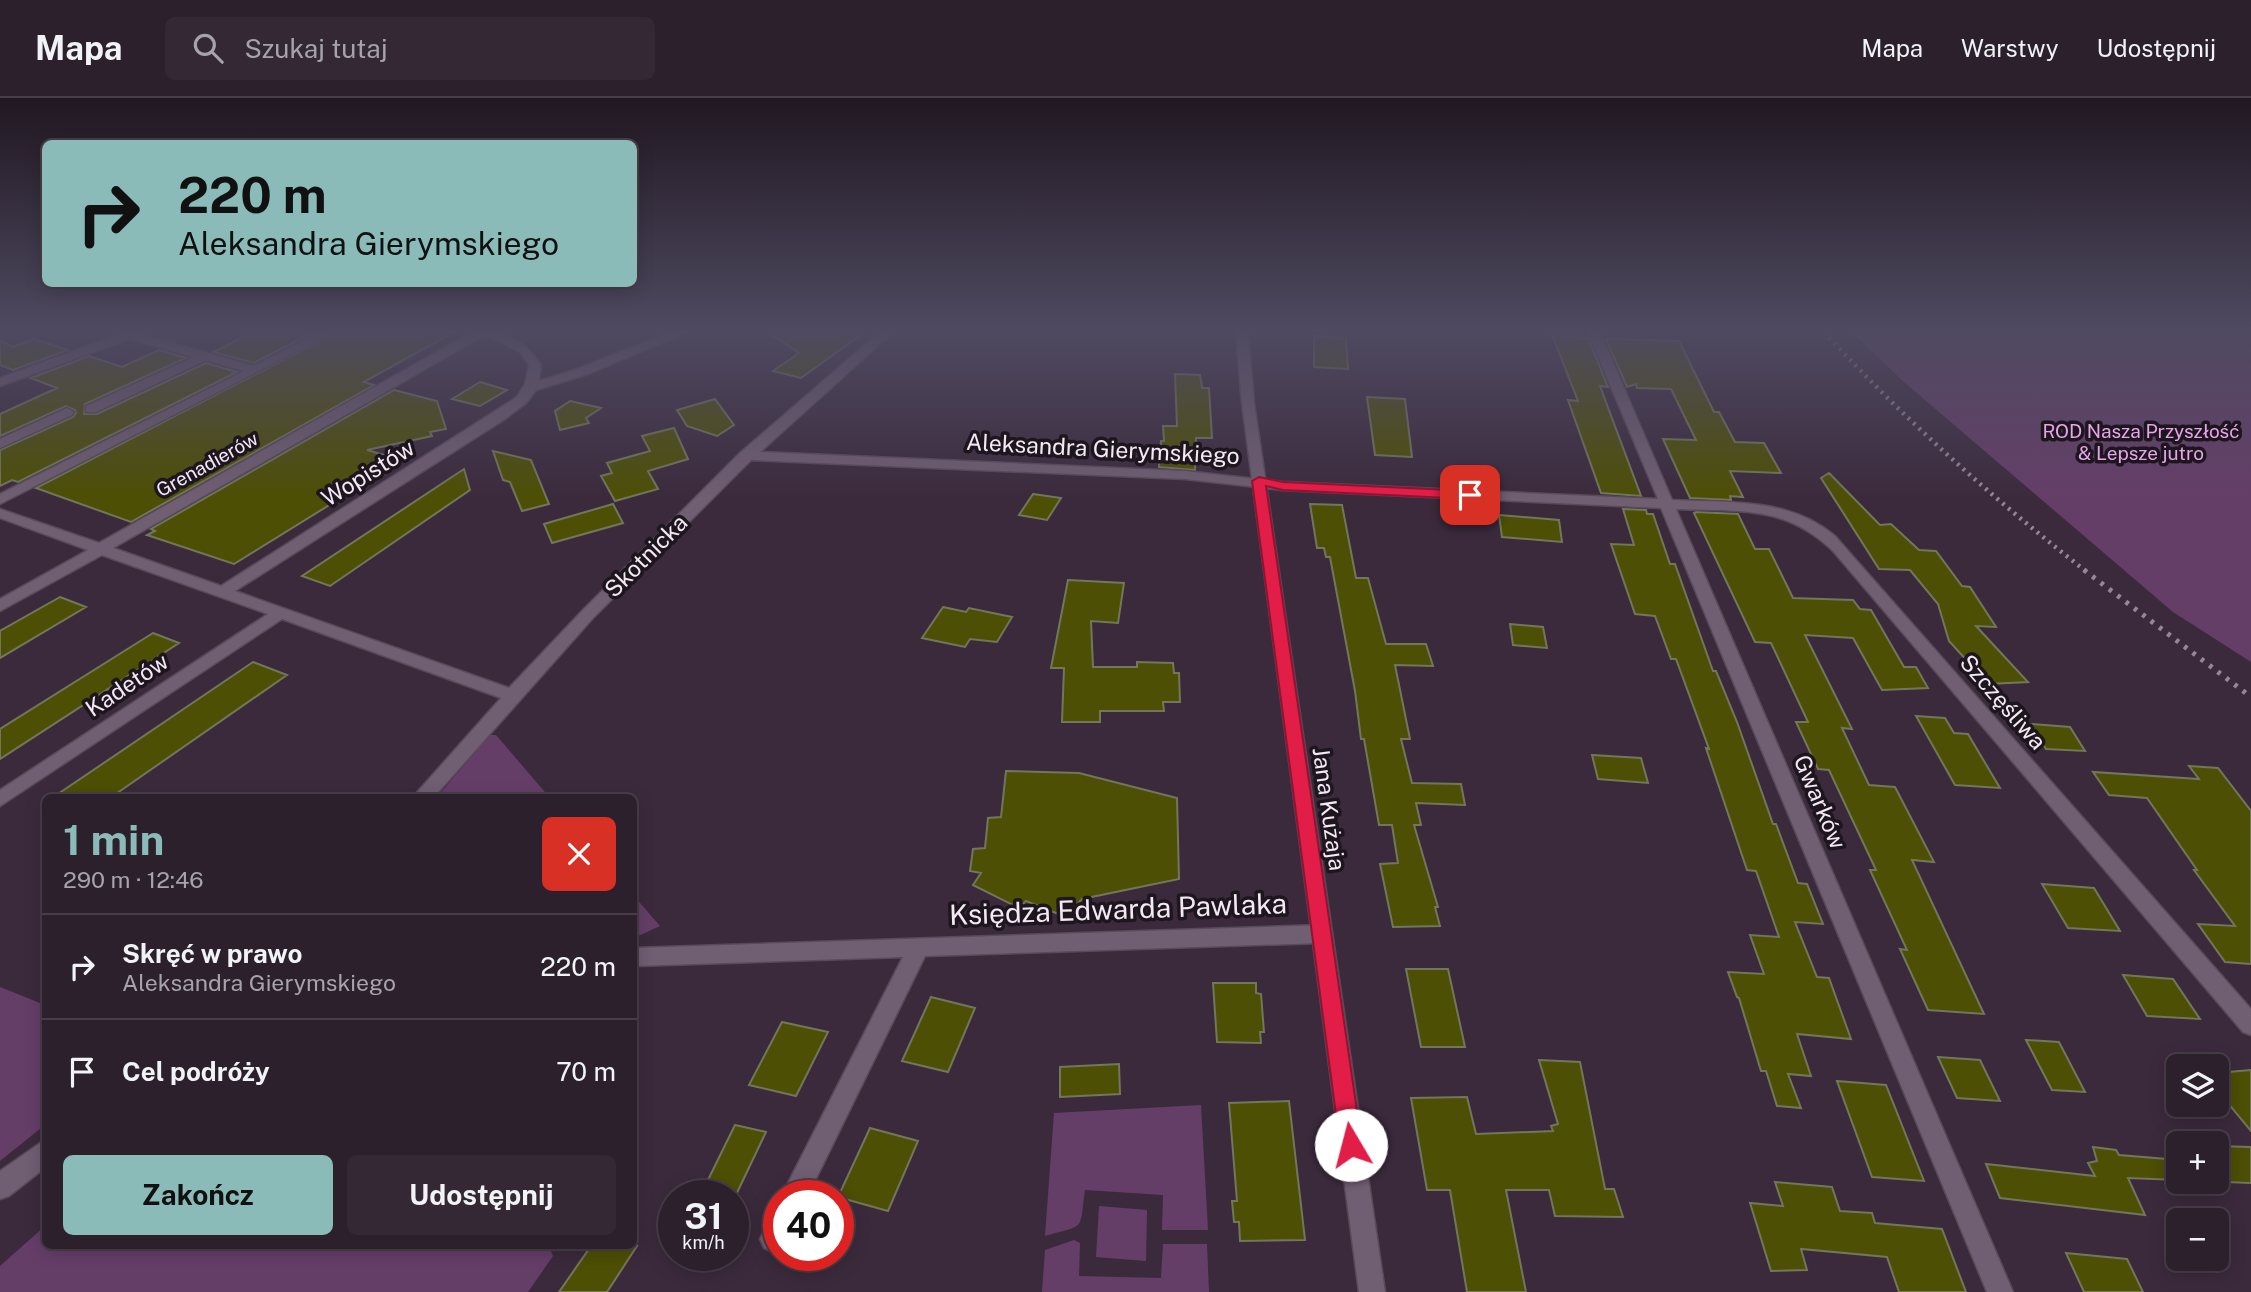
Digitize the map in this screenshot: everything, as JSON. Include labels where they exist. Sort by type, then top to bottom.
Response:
[{"type":"street","points":[[91,410],[138,388]]},
{"type":"street","points":[[0,500],[221,388]]},
{"type":"street","name":"Grenadierów","points":[[0,606],[93,554],[99,547],[382,388]]},
{"type":"street","name":"Wopistów","points":[[223,592],[500,416],[532,388]]},
{"type":"street","name":"Skotnicka","points":[[425,794],[511,695],[745,456],[823,388]]},
{"type":"street","name":"Jana Kużaja","points":[[1248,388],[1372,1292]]},
{"type":"street","name":"Gwarków","points":[[1618,388],[2000,1292]]},
{"type":"street","points":[[0,444],[68,412]]},
{"type":"street","name":"Aleksandra Gierymskiego","points":[[745,456],[943,463],[1259,481],[1283,486],[1668,505]]},
{"type":"street","name":"Szczęśliwa","points":[[1668,505],[1766,509],[1797,515],[1816,526],[2251,1026]]},
{"type":"street","points":[[0,513],[511,695]]},
{"type":"street","name":"Kadetów","points":[[0,799],[282,612]]},
{"type":"street","name":"Księdza Edwarda Pawlaka","points":[[637,957],[1321,934]]},
{"type":"street","points":[[802,1180],[918,948]]},
{"type":"street","points":[[0,1188],[42,1154]]},
{"type":"green space","name":"ROD Nasza Przyszłość & Lepsze jutro","points":[[1911,388],[2251,388],[2251,662],[2173,612]]},
{"type":"green space","points":[[490,735],[496,735],[547,794],[439,794]]},
{"type":"green space","points":[[637,899],[660,926],[637,937]]},
{"type":"green space","points":[[0,987],[42,1004],[42,1127],[0,1161]]},
{"type":"green space","points":[[1201,1105],[1208,1230],[1162,1230],[1163,1195],[1085,1190],[1081,1220],[1078,1224],[1068,1230],[1045,1236],[1054,1113]]},
{"type":"green space","points":[[1099,1206],[1147,1210],[1146,1261],[1096,1257]]},
{"type":"green space","points":[[42,1229],[42,1249],[550,1249],[553,1256],[528,1292],[0,1292],[0,1266]]},
{"type":"green space","points":[[1074,1240],[1080,1243],[1079,1276],[1161,1278],[1163,1244],[1207,1244],[1209,1292],[1042,1292],[1045,1250]]},
{"type":"building","points":[[57,388],[121,388],[85,404],[84,414],[97,414],[153,388],[206,388],[18,482],[12,480],[0,486],[0,450],[73,417],[76,413],[66,406],[0,436],[0,414]]},
{"type":"building","points":[[229,388],[369,388],[131,522],[36,488]]},
{"type":"building","points":[[471,388],[507,390],[480,406],[452,399]]},
{"type":"building","points":[[1176,388],[1209,388],[1212,438],[1196,438],[1195,470],[1159,467],[1161,441],[1164,441],[1163,426],[1177,426]]},
{"type":"building","points":[[1573,388],[1601,388],[1641,496],[1601,493],[1568,400],[1578,401]]},
{"type":"building","points":[[1637,388],[1702,388],[1714,412],[1719,412],[1735,442],[1764,443],[1781,473],[1730,471],[1743,497],[1730,496],[1731,500],[1690,498],[1663,439],[1696,440],[1671,389]]},
{"type":"building","points":[[394,390],[437,401],[446,429],[430,432],[432,436],[367,450],[402,460],[234,564],[147,535],[155,531],[151,529]]},
{"type":"building","points":[[1367,397],[1405,399],[1412,457],[1375,455]]},
{"type":"building","points":[[715,399],[734,425],[717,436],[687,426],[677,410]]},
{"type":"building","points":[[570,401],[601,408],[586,418],[589,423],[560,430],[555,411]]},
{"type":"building","points":[[674,428],[688,459],[648,471],[658,489],[615,501],[601,476],[612,473],[607,463],[650,451],[642,436]]},
{"type":"building","points":[[493,451],[531,460],[549,504],[522,511],[510,482],[503,480]]},
{"type":"building","points":[[464,469],[470,490],[330,586],[302,576]]},
{"type":"building","points":[[1829,473],[1880,525],[1891,524],[1919,550],[1936,551],[1962,586],[1970,587],[1996,627],[1976,626],[2028,682],[1988,684],[1949,641],[1938,604],[1910,570],[1879,569],[1821,478]]},
{"type":"building","points":[[1033,494],[1061,498],[1047,520],[1019,515]]},
{"type":"building","points":[[613,504],[623,523],[552,543],[544,524]]},
{"type":"building","points":[[1310,504],[1342,505],[1356,578],[1368,578],[1386,644],[1426,644],[1433,666],[1395,665],[1410,739],[1401,739],[1412,783],[1461,784],[1465,805],[1416,803],[1421,825],[1414,825],[1438,907],[1435,907],[1440,926],[1393,927],[1380,864],[1398,863],[1392,825],[1379,825],[1364,739],[1361,739],[1355,691],[1330,557],[1326,557],[1324,548],[1317,548]]},
{"type":"building","points":[[1623,509],[1646,510],[1647,514],[1653,514],[1670,564],[1675,564],[1713,671],[1716,671],[1737,722],[1773,824],[1776,824],[1798,883],[1807,884],[1823,924],[1795,922],[1817,977],[1829,978],[1851,1039],[1797,1034],[1811,1076],[1788,1074],[1801,1108],[1777,1106],[1766,1071],[1761,1071],[1739,998],[1728,972],[1764,974],[1750,935],[1779,937],[1756,871],[1747,870],[1706,748],[1709,749],[1676,659],[1671,659],[1655,616],[1635,614],[1611,544],[1634,545]]},
{"type":"building","points":[[1694,513],[1738,514],[1755,549],[1769,549],[1793,598],[1853,600],[1860,609],[1871,610],[1904,667],[1916,667],[1928,688],[1882,690],[1853,638],[1805,635],[1852,729],[1842,728],[1869,785],[1895,787],[1934,862],[1912,860],[1984,1014],[1928,1010],[1900,949],[1907,950],[1870,870],[1876,870],[1829,770],[1818,769],[1796,722],[1808,722],[1771,643],[1755,642]]},
{"type":"building","points":[[1499,515],[1559,520],[1562,542],[1502,537]]},
{"type":"building","points":[[1068,580],[1124,583],[1118,623],[1091,621],[1093,667],[1137,667],[1137,662],[1173,663],[1174,673],[1179,673],[1180,702],[1163,702],[1164,711],[1100,711],[1100,722],[1062,722],[1064,668],[1051,668]]},
{"type":"building","points":[[60,597],[86,607],[0,658],[0,631]]},
{"type":"building","points":[[943,607],[966,612],[969,608],[1012,617],[997,642],[970,639],[965,647],[922,638]]},
{"type":"building","points":[[1510,624],[1543,627],[1547,648],[1513,645]]},
{"type":"building","points":[[153,633],[179,643],[0,759],[0,729]]},
{"type":"building","points":[[253,662],[287,675],[116,794],[58,794]]},
{"type":"building","points":[[1916,716],[1945,718],[1954,733],[1968,734],[2000,788],[1955,785]]},
{"type":"building","points":[[2031,724],[2070,727],[2085,751],[2046,749]]},
{"type":"building","points":[[1592,755],[1641,758],[1648,783],[1598,779]]},
{"type":"building","points":[[2189,766],[2218,768],[2251,811],[2251,964],[2225,962],[2198,924],[2235,926],[2147,798],[2109,795],[2093,772],[2199,779]]},
{"type":"building","points":[[1006,771],[1079,773],[1177,798],[1179,879],[1082,899],[1066,917],[1026,901],[1019,908],[973,885],[981,873],[970,871],[973,849],[985,848],[988,818],[1001,817]]},
{"type":"building","points":[[2042,884],[2094,888],[2120,931],[2068,928]]},
{"type":"building","points":[[1406,969],[1448,969],[1465,1047],[1421,1047]]},
{"type":"building","points":[[2123,975],[2173,979],[2200,1019],[2147,1016]]},
{"type":"building","points":[[1213,983],[1256,983],[1256,993],[1261,994],[1264,1032],[1260,1032],[1261,1043],[1217,1042]]},
{"type":"building","points":[[931,997],[975,1008],[948,1072],[902,1061]]},
{"type":"building","points":[[782,1022],[828,1032],[796,1096],[749,1085]]},
{"type":"building","points":[[2026,1040],[2059,1042],[2085,1092],[2052,1090]]},
{"type":"building","points":[[1938,1057],[1980,1060],[2000,1101],[1957,1098]]},
{"type":"building","points":[[1539,1060],[1580,1062],[1605,1189],[1614,1189],[1623,1217],[1555,1216],[1549,1190],[1506,1190],[1526,1292],[1467,1292],[1450,1190],[1427,1190],[1411,1098],[1467,1097],[1476,1134],[1553,1131],[1551,1126],[1558,1124]]},
{"type":"building","points":[[1119,1064],[1120,1094],[1060,1097],[1060,1067]]},
{"type":"building","points":[[2251,1070],[2251,1131],[2229,1104],[2229,1072]]},
{"type":"building","points":[[1837,1081],[1886,1085],[1924,1181],[1872,1177]]},
{"type":"building","points":[[1289,1101],[1305,1240],[1240,1241],[1239,1222],[1234,1222],[1232,1201],[1237,1201],[1229,1103]]},
{"type":"building","points":[[735,1125],[766,1132],[743,1180],[708,1180]]},
{"type":"building","points":[[870,1128],[918,1141],[888,1211],[854,1201],[854,1180],[846,1180]]},
{"type":"building","points":[[2229,1146],[2251,1147],[2251,1183],[2229,1182]]},
{"type":"building","points":[[2093,1147],[2116,1150],[2119,1155],[2166,1159],[2166,1179],[2128,1178],[2145,1215],[2000,1198],[1986,1164],[2095,1176],[2088,1163],[2097,1161]]},
{"type":"building","points":[[1775,1182],[1832,1187],[1840,1211],[1872,1213],[1875,1223],[1942,1229],[1966,1292],[1899,1292],[1887,1257],[1801,1249],[1807,1270],[1771,1271],[1750,1203],[1783,1206]]},
{"type":"building","points":[[589,1249],[635,1249],[607,1292],[559,1292]]},
{"type":"building","points":[[2066,1253],[2127,1259],[2143,1292],[2084,1292]]},
{"type":"railway","points":[[1878,388],[1950,457],[2017,516],[2087,572]]},
{"type":"railway","points":[[2084,570],[2251,697]]},
{"type":"route","points":[[1351,1145],[1259,481],[1283,486],[1470,495]]}]
